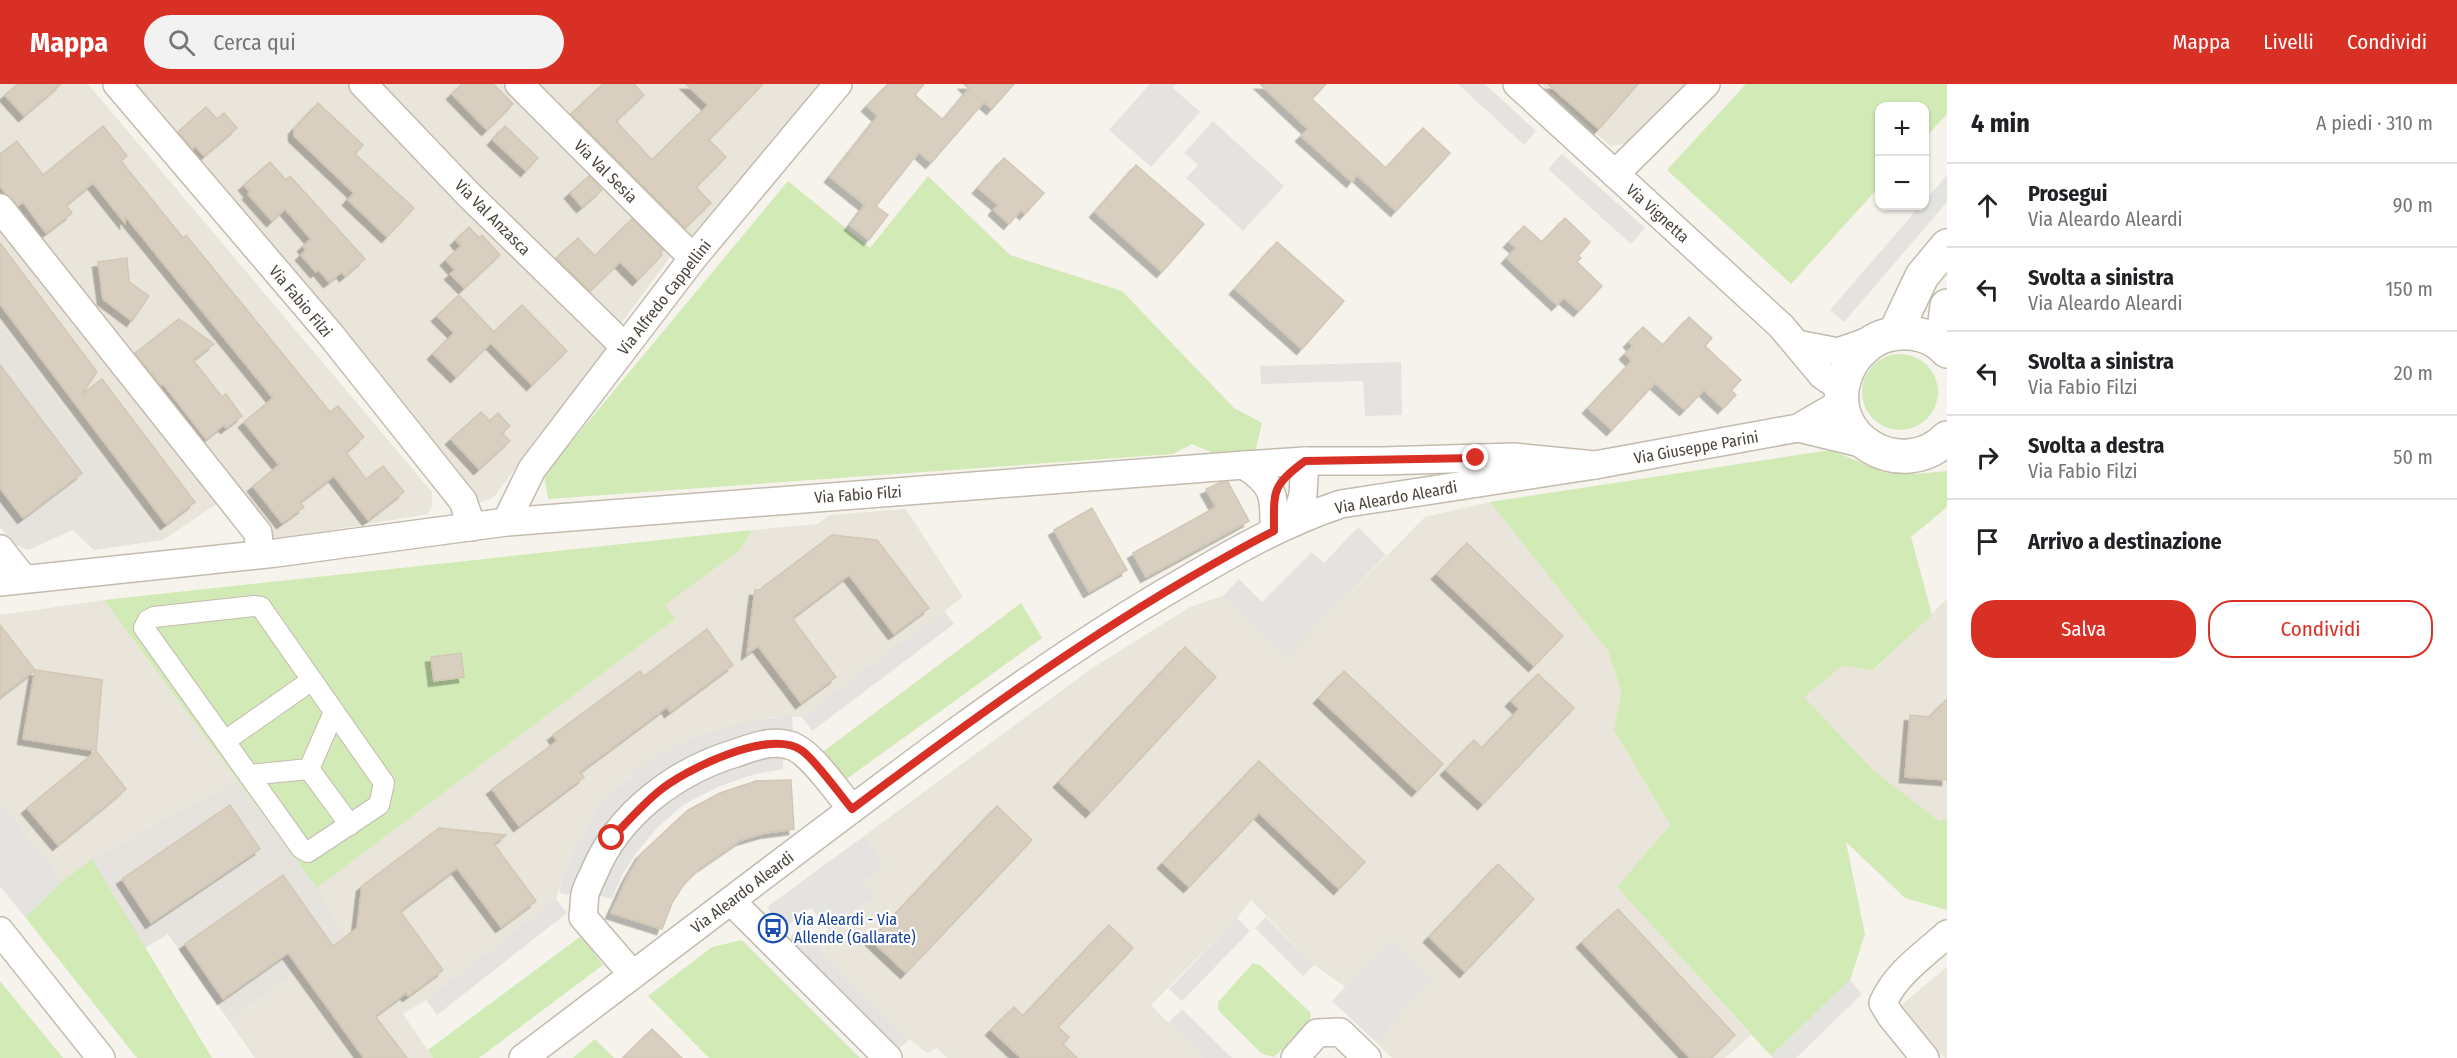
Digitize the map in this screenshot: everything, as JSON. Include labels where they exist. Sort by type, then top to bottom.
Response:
[{"type":"street","name":"Via Fabio Filzi","points":[[117,84],[330,334],[463,501],[472,527]]},
{"type":"street","name":"Via Val Anzasca","points":[[363,84],[469,195],[625,347]]},
{"type":"street","name":"Via Val Sesia","points":[[519,84],[693,258]]},
{"type":"street","name":"Via Alfredo Cappellini","points":[[506,522],[532,469],[693,258],[838,84]]},
{"type":"street","name":"Via Vignetta","points":[[1516,84],[1797,344],[1835,389]]},
{"type":"street","points":[[1615,174],[1706,84]]},
{"type":"street","points":[[0,208],[258,533],[260,554]]},
{"type":"street","points":[[1945,443],[1915,456],[1894,456],[1879,452],[1861,441],[1848,423],[1835,389],[1851,361],[1884,337],[1922,276],[1947,246]]},
{"type":"street","points":[[1797,344],[1838,352],[1884,337],[1923,335],[1945,348],[1947,306]]},
{"type":"street","name":"Via Giuseppe Parini","points":[[1804,425],[1835,389]]},
{"type":"street","name":"Via Giuseppe Parini","points":[[1595,465],[1804,425],[1856,442],[1861,441]]},
{"type":"street","name":"Via Fabio Filzi","points":[[11,580],[260,554],[506,522],[1244,465],[1305,461],[1514,457],[1595,465]]},
{"type":"street","points":[[1273,494],[1287,474],[1305,461]]},
{"type":"street","points":[[1284,526],[1302,504],[1305,461]]},
{"type":"street","points":[[1244,465],[1257,473],[1273,494],[1284,526]]},
{"type":"street","name":"Via Aleardo Aleardi","points":[[523,1058],[999,700],[1133,611],[1229,554],[1284,526],[1341,504],[1595,465]]},
{"type":"street","points":[[0,549],[11,580]]},
{"type":"street","points":[[261,607],[334,712],[384,783],[379,805],[308,852],[302,848],[144,628],[148,620],[154,616],[261,607]]},
{"type":"street","points":[[225,741],[312,680]]},
{"type":"street","points":[[309,769],[334,712]]},
{"type":"street","points":[[633,975],[583,917],[585,893],[597,864],[612,838],[659,791],[692,770],[728,755],[764,744],[788,744],[802,750],[852,809]]},
{"type":"street","points":[[249,775],[309,769]]},
{"type":"street","points":[[309,769],[350,825]]},
{"type":"street","points":[[731,901],[888,1058]]},
{"type":"street","points":[[0,931],[102,1058]]},
{"type":"street","points":[[1918,1055],[1883,1003],[1889,989],[1900,977],[1947,934]]},
{"type":"street","points":[[1295,1058],[1317,1033],[1340,1032],[1367,1058]]},
{"type":"shaded area","points":[[0,84],[88,84],[432,492],[432,507],[428,514],[272,540],[0,198]]},
{"type":"shaded area","points":[[131,84],[353,84],[607,348],[493,498],[481,502]]},
{"type":"shaded area","points":[[376,84],[502,84],[672,255],[616,330]]},
{"type":"shaded area","points":[[531,84],[828,84],[691,244]]},
{"type":"shaded area","points":[[1150,84],[1176,84],[1173,88],[1200,112],[1151,167],[1109,130]]},
{"type":"shaded area","points":[[1458,84],[1485,84],[1536,131],[1524,145]]},
{"type":"shaded area","points":[[1542,84],[1686,84],[1626,144],[1610,146]]},
{"type":"shaded area","points":[[1213,121],[1284,186],[1243,231],[1186,178],[1198,165],[1184,153]]},
{"type":"shaded area","points":[[1562,154],[1645,228],[1631,244],[1548,169]]},
{"type":"shaded area","points":[[1947,175],[1947,202],[1844,322],[1830,310],[1917,210],[1929,210],[1929,196]]},
{"type":"shaded area","points":[[0,228],[218,503],[163,540],[0,323]]},
{"type":"shaded area","points":[[0,323],[163,540],[94,550],[73,530],[28,550],[14,544],[0,527]]},
{"type":"shaded area","points":[[1401,362],[1402,415],[1365,416],[1363,381],[1261,384],[1260,366]]},
{"type":"shaded area","points":[[1490,502],[1608,651],[1621,691],[1614,730],[1670,825],[1618,887],[1751,1035],[1725,1058],[1392,1058],[1376,1042],[1434,978],[1391,938],[1345,987],[1314,965],[1251,900],[1237,918],[1151,1005],[1203,1058],[947,1058],[937,1048],[927,1053],[909,1039],[818,946],[828,930],[875,896],[864,880],[885,864],[864,836],[1091,669],[1190,607],[1223,596],[1286,657],[1425,517]]},
{"type":"shaded area","points":[[906,509],[963,597],[802,717],[771,717],[715,730],[677,744],[631,776],[603,801],[590,819],[572,853],[556,899],[426,1000],[403,1014],[433,1058],[255,1058],[229,1021],[345,935],[317,888],[675,619],[664,605],[741,549],[752,530],[818,524],[829,515]]},
{"type":"shaded area","points":[[1358,527],[1386,555],[1286,658],[1223,596],[1239,579],[1262,602],[1312,552],[1324,563]]},
{"type":"shaded area","points":[[1947,599],[1947,818],[1939,821],[1873,770],[1803,697],[1842,666],[1874,670]]},
{"type":"shaded area","points":[[104,600],[237,780],[92,859],[63,881],[0,801],[0,615]]},
{"type":"shaded area","points":[[944,611],[954,624],[812,731],[802,717]]},
{"type":"shaded area","points":[[792,716],[793,731],[771,733],[702,753],[575,896],[559,893],[572,853],[590,819],[603,801],[645,764],[677,744],[715,730],[752,720]]},
{"type":"shaded area","points":[[783,755],[783,769],[755,774],[720,786],[683,805],[658,827],[637,852],[622,875],[612,899],[596,895],[625,843],[677,794],[713,772],[749,758]]},
{"type":"shaded area","points":[[237,780],[317,888],[345,935],[229,1021],[168,934],[145,948],[92,859]]},
{"type":"shaded area","points":[[0,801],[63,881],[25,917],[0,886]]},
{"type":"shaded area","points":[[864,836],[885,864],[864,880],[875,896],[828,930],[811,908],[783,929],[767,907]]},
{"type":"shaded area","points":[[556,899],[567,913],[437,1015],[426,1000]]},
{"type":"shaded area","points":[[1266,917],[1314,965],[1303,976],[1255,928]]},
{"type":"shaded area","points":[[1237,918],[1250,931],[1182,1001],[1169,989]]},
{"type":"shaded area","points":[[800,928],[909,1039],[895,1053],[786,942]]},
{"type":"shaded area","points":[[1391,938],[1434,978],[1376,1042],[1332,1001]]},
{"type":"shaded area","points":[[1947,967],[1947,1058],[1945,1058],[1899,1007]]},
{"type":"shaded area","points":[[1850,980],[1862,994],[1796,1058],[1773,1058],[1771,1056]]},
{"type":"shaded area","points":[[1182,1009],[1232,1058],[1203,1058],[1168,1023]]},
{"type":"green space","points":[[1746,84],[1947,84],[1947,114],[1929,134],[1929,102],[1875,102],[1875,191],[1791,284],[1667,170]]},
{"type":"green space","points":[[928,176],[1010,255],[1122,291],[1234,408],[1262,423],[1256,449],[1227,459],[1192,444],[1173,454],[548,499],[544,475],[788,181],[870,248]]},
{"type":"green space","points":[[1908,354],[1921,360],[1932,371],[1938,384],[1936,407],[1921,424],[1908,430],[1892,430],[1879,424],[1864,407],[1862,384],[1868,371],[1885,356]]},
{"type":"green space","points":[[1831,450],[1883,472],[1916,474],[1947,471],[1947,507],[1911,537],[1932,615],[1873,670],[1842,666],[1804,697],[1873,770],[1939,821],[1947,818],[1947,910],[1905,898],[1846,842],[1865,934],[1850,980],[1771,1056],[1617,887],[1670,825],[1614,730],[1621,691],[1608,651],[1490,502]]},
{"type":"green space","points":[[752,530],[741,549],[665,605],[675,619],[317,888],[104,600]]},
{"type":"green space","points":[[1021,603],[1042,638],[841,783],[820,754]]},
{"type":"green space","points":[[92,859],[212,1058],[137,1058],[25,917],[63,881]]},
{"type":"green space","points":[[581,936],[603,965],[479,1058],[433,1058],[428,1050]]},
{"type":"green space","points":[[742,940],[860,1058],[709,1058],[648,996],[712,947]]},
{"type":"green space","points":[[1253,963],[1261,966],[1311,1013],[1310,1023],[1274,1057],[1262,1054],[1218,1010],[1218,1002]]},
{"type":"green space","points":[[0,981],[63,1058],[0,1058]]},
{"type":"green space","points":[[595,1039],[614,1058],[573,1058]]},
{"type":"building","points":[[18,84],[61,84],[24,116],[5,95]]},
{"type":"building","points":[[462,84],[493,84],[513,104],[487,130],[452,94]]},
{"type":"building","points":[[603,84],[634,84],[644,95],[616,121],[652,160],[708,105],[686,84],[763,84],[709,140],[726,157],[696,187],[711,203],[685,228],[571,114]]},
{"type":"building","points":[[888,84],[924,84],[915,95],[943,120],[969,89],[964,84],[1014,84],[992,109],[984,102],[931,163],[919,152],[876,206],[888,215],[869,240],[850,225],[865,205],[830,177],[878,116],[867,106]]},
{"type":"building","points":[[1260,84],[1326,84],[1312,99],[1386,168],[1423,128],[1450,153],[1396,211],[1357,175],[1352,182],[1301,136],[1308,129]]},
{"type":"building","points":[[1548,84],[1638,84],[1599,129]]},
{"type":"building","points":[[318,103],[363,145],[355,154],[414,208],[387,237],[348,200],[354,193],[294,136],[294,129]]},
{"type":"building","points":[[206,107],[217,119],[224,113],[237,128],[204,156],[195,146],[193,149],[178,132]]},
{"type":"building","points":[[103,126],[127,156],[121,161],[183,238],[186,235],[330,412],[338,406],[364,437],[346,452],[366,479],[383,466],[404,492],[368,520],[334,476],[300,502],[304,507],[282,523],[253,486],[279,465],[244,422],[273,398],[125,216],[125,223],[93,183],[66,205],[72,213],[46,233],[23,202],[18,206],[0,187],[0,154],[17,141],[43,175]]},
{"type":"building","points":[[505,126],[538,158],[526,171],[493,140]]},
{"type":"building","points":[[1004,158],[1044,193],[1025,214],[1021,210],[1009,224],[994,210],[998,205],[978,188]]},
{"type":"building","points":[[270,162],[286,180],[290,176],[365,259],[345,276],[342,272],[329,282],[319,270],[316,272],[301,255],[306,250],[303,246],[311,239],[285,209],[272,221],[248,194],[250,192],[244,185]]},
{"type":"building","points":[[1136,165],[1204,224],[1162,272],[1095,212]]},
{"type":"building","points":[[589,176],[602,190],[582,207],[570,193]]},
{"type":"building","points":[[1565,218],[1590,242],[1578,256],[1581,258],[1577,262],[1602,286],[1579,311],[1564,298],[1557,305],[1507,258],[1516,248],[1509,242],[1524,226],[1542,242]]},
{"type":"building","points":[[632,219],[663,250],[660,253],[662,255],[638,280],[620,262],[590,291],[556,258],[578,238],[595,256]]},
{"type":"building","points":[[469,227],[479,238],[482,235],[500,255],[464,288],[450,274],[455,270],[446,260],[461,246],[456,240]]},
{"type":"building","points":[[1277,242],[1344,301],[1302,349],[1235,289]]},
{"type":"building","points":[[0,243],[97,372],[82,394],[102,379],[195,502],[166,524],[0,304]]},
{"type":"building","points":[[127,258],[129,282],[149,296],[132,321],[103,299],[98,262]]},
{"type":"building","points":[[459,295],[494,332],[522,305],[567,351],[532,385],[491,343],[456,377],[433,354],[454,333],[437,316]]},
{"type":"building","points":[[1689,317],[1712,338],[1705,346],[1741,380],[1731,390],[1736,395],[1723,408],[1704,390],[1685,410],[1655,383],[1612,430],[1588,408],[1632,361],[1625,354],[1633,346],[1629,342],[1643,327],[1663,345]]},
{"type":"building","points":[[179,319],[214,344],[193,360],[222,397],[226,394],[242,416],[226,428],[224,425],[206,439],[163,384],[161,385],[135,353]]},
{"type":"building","points":[[0,365],[82,473],[23,518],[0,488]]},
{"type":"building","points":[[481,412],[490,421],[498,413],[510,426],[502,433],[510,441],[479,469],[451,439]]},
{"type":"building","points":[[1228,482],[1249,521],[1146,577],[1133,553],[1216,507],[1206,489]]},
{"type":"building","points":[[1092,508],[1127,570],[1089,592],[1054,530]]},
{"type":"building","points":[[832,535],[877,540],[929,608],[894,634],[849,575],[792,618],[836,677],[801,703],[758,646],[747,654],[755,590],[759,590]]},
{"type":"building","points":[[1467,543],[1563,636],[1534,666],[1437,574]]},
{"type":"building","points":[[0,625],[35,670],[0,697]]},
{"type":"building","points":[[707,629],[733,665],[670,712],[667,707],[580,772],[584,777],[519,826],[492,789],[557,741],[553,735],[640,671],[644,676]]},
{"type":"building","points":[[1185,647],[1216,677],[1091,812],[1059,782]]},
{"type":"building","points":[[461,653],[464,677],[434,681],[431,657]]},
{"type":"building","points":[[35,670],[102,680],[96,751],[23,739]]},
{"type":"building","points":[[1344,671],[1443,764],[1417,791],[1319,698]]},
{"type":"building","points":[[1538,674],[1574,708],[1483,804],[1446,770],[1474,740],[1482,748],[1519,709],[1511,701]]},
{"type":"building","points":[[1947,699],[1947,780],[1905,777],[1910,715],[1929,717]]},
{"type":"building","points":[[96,751],[126,789],[58,845],[27,808]]},
{"type":"building","points":[[1259,761],[1365,862],[1339,889],[1259,813],[1189,887],[1163,863]]},
{"type":"building","points":[[791,780],[794,829],[765,833],[741,840],[700,868],[684,884],[672,903],[662,929],[611,913],[641,854],[688,810],[720,793],[756,781]]},
{"type":"building","points":[[230,805],[260,849],[151,923],[122,879]]},
{"type":"building","points":[[997,806],[1032,840],[906,973],[871,940]]},
{"type":"building","points":[[439,828],[506,835],[494,844],[536,901],[501,927],[457,868],[400,911],[443,970],[408,996],[406,993],[375,1016],[407,1058],[364,1058],[288,953],[223,999],[185,944],[283,875],[333,946],[357,928],[362,886]]},
{"type":"building","points":[[1498,864],[1534,899],[1465,972],[1429,937]]},
{"type":"building","points":[[1618,909],[1735,1035],[1711,1058],[1690,1058],[1582,942]]},
{"type":"building","points":[[1109,925],[1133,948],[1058,1027],[1069,1037],[1063,1044],[1077,1058],[1021,1058],[991,1030],[1014,1007],[1023,1016]]},
{"type":"building","points":[[652,1029],[682,1058],[623,1058]]},
{"type":"place","name":"Via Aleardi - Via Allende (Gallarate)","points":[[773,928]]},
{"type":"route","points":[[612,838],[659,791],[692,770],[728,755],[764,744],[788,744],[802,750],[852,809],[999,700],[1078,646],[1229,554],[1274,531],[1273,494],[1287,474],[1305,461],[1476,458]]}]
